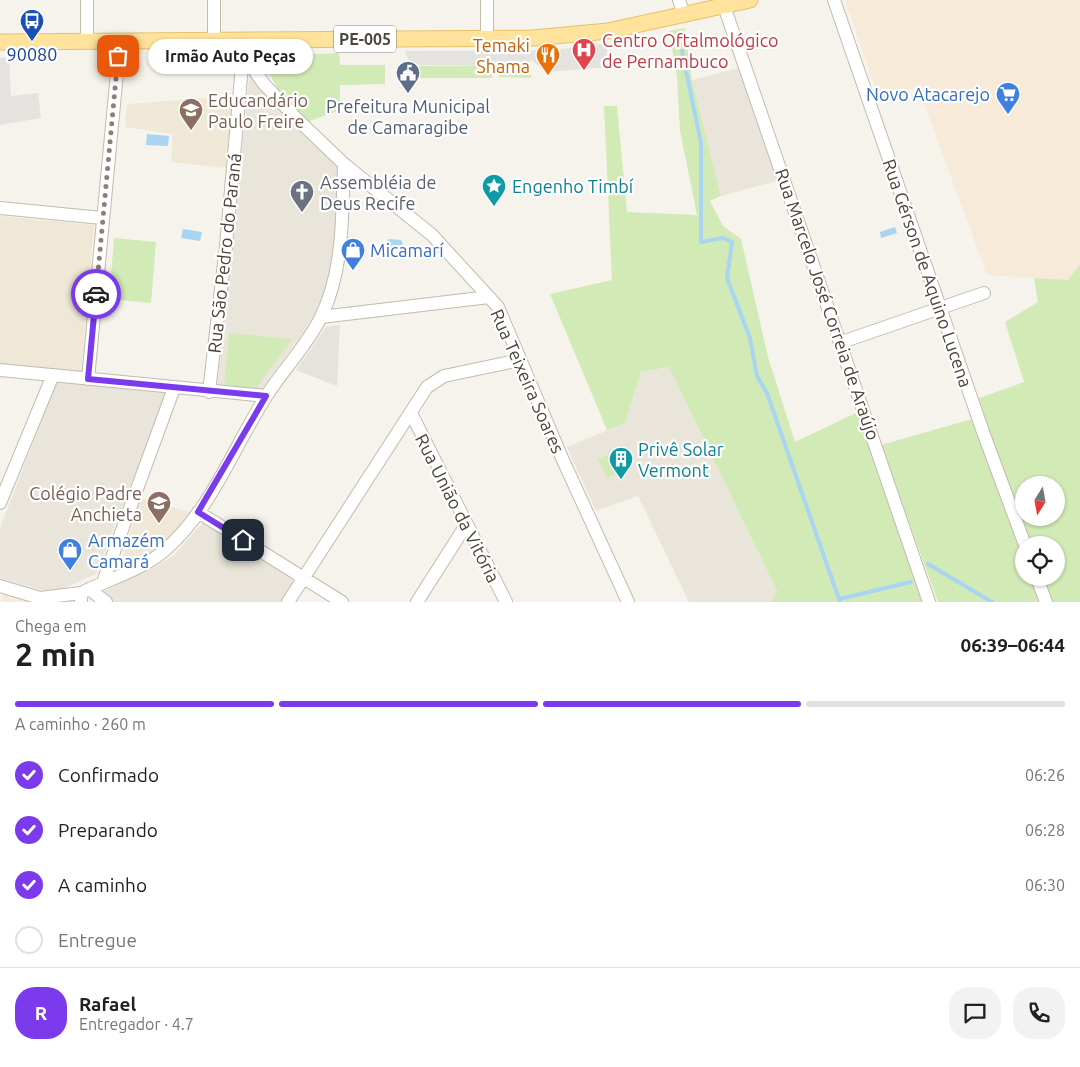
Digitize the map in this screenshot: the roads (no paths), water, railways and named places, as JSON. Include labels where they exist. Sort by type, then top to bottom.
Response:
[{"type":"main road","name":"PE-005","points":[[0,42],[214,40],[243,47],[576,35],[684,16],[750,0]]},
{"type":"street","points":[[87,0],[87,41]]},
{"type":"street","points":[[214,0],[214,40]]},
{"type":"street","points":[[487,0],[487,39]]},
{"type":"street","points":[[679,0],[684,16]]},
{"type":"street","name":"Rua Gérson de Aquino Lucena","points":[[834,0],[940,308],[1022,536]]},
{"type":"street","name":"Rua Marcelo José Correia de Araújo","points":[[724,6],[842,342],[929,602]]},
{"type":"street","points":[[88,379],[120,41]]},
{"type":"street","name":"Rua Teixeira Soares","points":[[243,47],[274,95],[344,164],[432,235],[498,307],[562,458],[628,602]]},
{"type":"street","name":"Rua São Pedro do Paraná","points":[[209,392],[226,246],[243,47]]},
{"type":"street","points":[[84,595],[103,582],[143,565],[164,551],[183,533],[198,512],[266,396],[321,317],[337,267],[341,242],[344,164]]},
{"type":"street","points":[[0,208],[102,218]]},
{"type":"street","points":[[842,342],[984,293]]},
{"type":"street","points":[[321,317],[489,297]]},
{"type":"street","points":[[288,602],[427,387],[444,376],[520,360]]},
{"type":"street","points":[[0,370],[209,392],[266,396]]},
{"type":"street","points":[[0,503],[53,375]]},
{"type":"street","points":[[103,582],[174,388]]},
{"type":"street","name":"Rua União da Vitória","points":[[411,413],[506,602]]},
{"type":"street","points":[[198,512],[342,602]]},
{"type":"street","points":[[417,602],[466,525]]},
{"type":"street","points":[[0,586],[40,598],[84,595],[106,602]]},
{"type":"street","points":[[1040,586],[1046,602]]},
{"type":"water","points":[[147,134],[169,136],[168,146],[146,145]]},
{"type":"water","points":[[895,227],[897,233],[881,238],[880,232]]},
{"type":"water","points":[[183,229],[202,232],[200,241],[181,238]]},
{"type":"water","points":[[389,239],[401,240],[403,244],[400,247],[388,247],[386,243]]},
{"type":"waterway","points":[[682,51],[701,143],[701,242],[723,238],[732,242],[727,278],[750,338],[757,376],[767,393],[840,602]]},
{"type":"waterway","points":[[928,564],[992,602]]},
{"type":"waterway","points":[[839,599],[911,582]]},
{"type":"place","name":"90080","points":[[32,42]]},
{"type":"place","name":"Irmão Auto Peças","points":[[118,56]]},
{"type":"place","name":"Centro Oftalmológico de Pernambuco","points":[[584,71]]},
{"type":"place","name":"Temaki Shama","points":[[548,76]]},
{"type":"place","name":"Prefeitura Municipal de Camaragibe","points":[[408,94]]},
{"type":"place","name":"Novo Atacarejo","points":[[1008,115]]},
{"type":"place","name":"Educandário Paulo Freire","points":[[191,131]]},
{"type":"place","name":"Engenho Timbí","points":[[494,207]]},
{"type":"place","name":"Assembléia de Deus Recife","points":[[302,213]]},
{"type":"place","name":"Micamarí","points":[[353,271]]},
{"type":"place","name":"Privê Solar Vermont","points":[[621,480]]},
{"type":"place","name":"Colégio Padre Anchieta","points":[[159,524]]},
{"type":"place","name":"Armazém Camará","points":[[70,571]]}]
